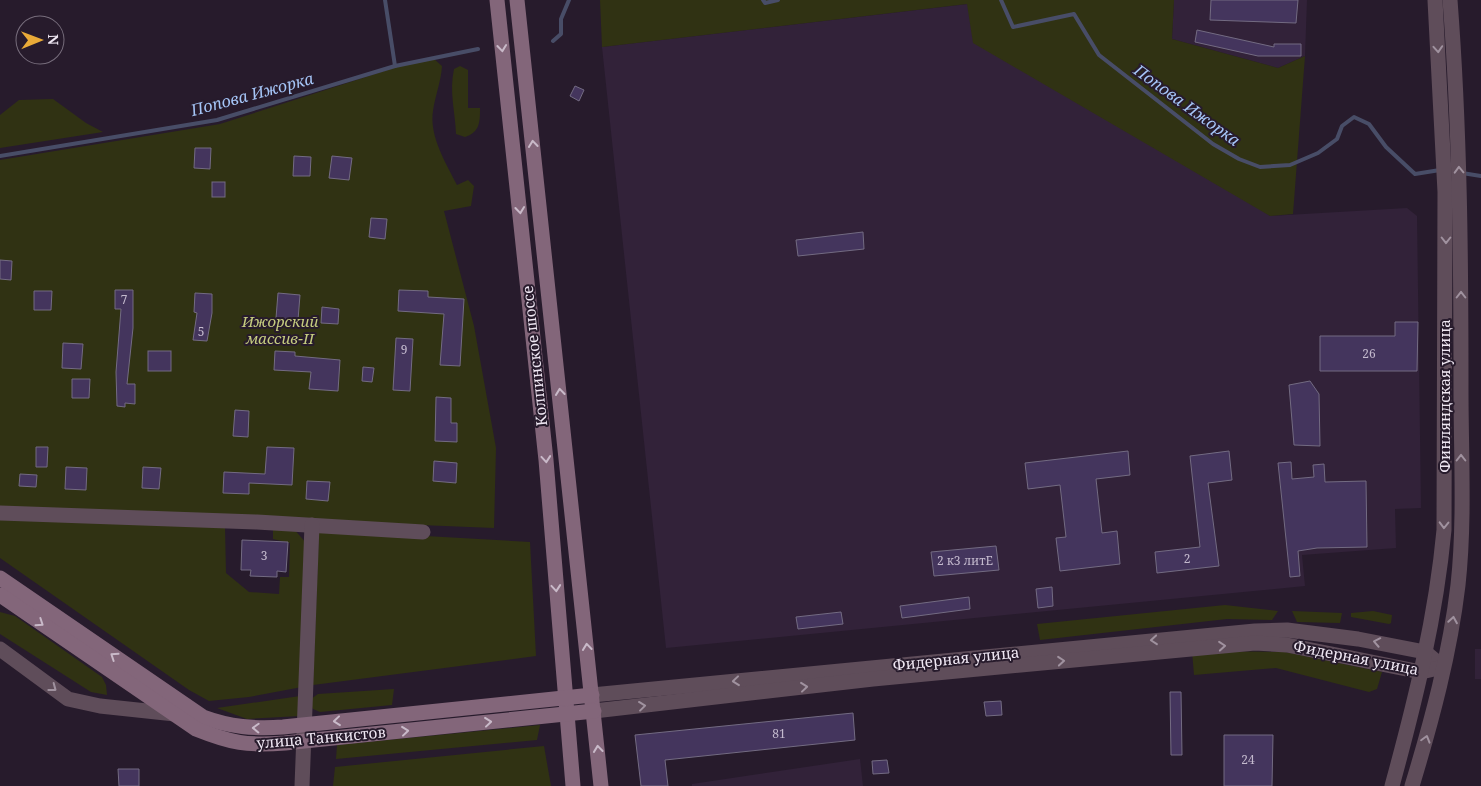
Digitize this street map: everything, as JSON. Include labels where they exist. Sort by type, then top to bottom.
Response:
[{"type":"main road","name":"Колпинское шоссе","points":[[497,0],[546,460],[573,786]]},
{"type":"main road","name":"Колпинское шоссе","points":[[517,0],[601,786]]},
{"type":"main road","name":"улица Танкистов","points":[[0,578],[203,717],[231,726],[258,728],[566,706],[594,711]]},
{"type":"main road","name":"улица Танкистов","points":[[0,595],[196,728],[227,741],[257,745],[304,741],[566,706]]},
{"type":"main road","name":"Фидерная улица","points":[[566,706],[592,696]]},
{"type":"street","name":"Финляндская улица","points":[[1435,0],[1451,149]]},
{"type":"street","name":"Финляндская улица","points":[[1412,786],[1434,714],[1457,592],[1461,532],[1451,149],[1450,0]]},
{"type":"street","name":"Финляндская улица","points":[[1392,786],[1421,672],[1440,579],[1444,530],[1452,192]]},
{"type":"street","points":[[0,513],[312,525],[423,532]]},
{"type":"street","points":[[302,786],[312,525]]},
{"type":"street","name":"Фидерная улица","points":[[592,696],[872,673],[1032,657],[1255,631],[1287,630],[1343,636],[1425,652],[1443,667]]},
{"type":"street","name":"Фидерная улица","points":[[1032,657],[1255,643],[1287,645],[1421,672],[1443,667]]},
{"type":"street","points":[[0,649],[68,700],[100,706],[175,714]]},
{"type":"street","name":"Фидерная улица","points":[[594,711],[872,673]]},
{"type":"shaded area","points":[[1174,0],[1307,0],[1305,56],[1278,68],[1172,39]]},
{"type":"shaded area","points":[[968,4],[1270,216],[1407,208],[1417,216],[1421,508],[1395,509],[1396,548],[1302,555],[1305,586],[666,648],[602,47]]},
{"type":"shaded area","points":[[1475,649],[1481,649],[1481,679],[1475,679]]},
{"type":"shaded area","points":[[860,759],[863,786],[692,786],[692,784]]},
{"type":"green space","points":[[600,0],[1174,0],[1172,39],[1278,68],[1305,56],[1293,214],[1270,216],[973,43],[967,4],[602,47]]},
{"type":"green space","name":"Ижорский массив-II","points":[[434,59],[442,66],[432,120],[436,140],[457,185],[468,180],[474,186],[471,206],[444,211],[474,326],[496,448],[494,528],[0,508],[0,160],[220,124],[403,65]]},
{"type":"green space","points":[[460,66],[468,70],[468,108],[480,108],[478,126],[474,132],[465,137],[456,134],[452,93],[454,69]]},
{"type":"green space","points":[[53,99],[86,123],[103,132],[0,148],[0,115],[19,100]]},
{"type":"green space","points":[[0,517],[225,527],[226,573],[249,592],[279,594],[280,577],[289,577],[290,543],[273,539],[273,527],[293,528],[307,544],[302,687],[249,697],[209,701],[189,690],[0,558]]},
{"type":"green space","points":[[319,530],[530,542],[536,656],[313,685]]},
{"type":"green space","points":[[1225,605],[1278,611],[1272,620],[1227,619],[1040,640],[1037,624]]},
{"type":"green space","points":[[1292,611],[1342,613],[1340,623],[1297,622]]},
{"type":"green space","points":[[1373,611],[1392,615],[1391,623],[1351,617],[1351,613]]},
{"type":"green space","points":[[0,612],[15,616],[102,677],[106,685],[107,695],[91,692],[0,634]]},
{"type":"green space","points":[[1192,651],[1285,652],[1382,672],[1377,689],[1369,692],[1276,668],[1194,675]]},
{"type":"green space","points":[[394,689],[392,705],[320,712],[313,709],[310,704],[311,699],[318,694]]},
{"type":"green space","points":[[300,696],[300,716],[247,719],[217,708]]},
{"type":"green space","points":[[540,725],[537,740],[336,759],[337,745]]},
{"type":"green space","points":[[544,746],[551,786],[333,786],[335,767]]},
{"type":"building","points":[[1211,0],[1298,0],[1296,23],[1210,20]]},
{"type":"building","points":[[1197,30],[1274,47],[1274,44],[1301,44],[1301,56],[1258,56],[1195,42]]},
{"type":"building","points":[[575,86],[584,90],[579,101],[570,96]]},
{"type":"building","points":[[195,148],[211,148],[210,169],[194,168]]},
{"type":"building","points":[[294,156],[311,157],[310,176],[293,176]]},
{"type":"building","points":[[332,156],[352,158],[349,180],[329,178]]},
{"type":"building","points":[[212,182],[225,182],[225,197],[212,197]]},
{"type":"building","points":[[371,218],[387,219],[385,239],[369,237]]},
{"type":"building","points":[[863,232],[864,249],[798,256],[796,240]]},
{"type":"building","points":[[0,260],[12,261],[11,280],[0,279]]},
{"type":"building","points":[[115,290],[133,290],[133,328],[127,384],[135,384],[135,404],[125,403],[125,407],[117,406],[116,372],[121,309],[115,309]]},
{"type":"building","points":[[399,290],[428,291],[428,297],[464,299],[460,366],[440,365],[444,314],[398,311]]},
{"type":"building","points":[[34,291],[52,291],[51,310],[34,310]]},
{"type":"building","points":[[195,293],[212,294],[212,313],[207,341],[193,340],[197,313],[194,312]]},
{"type":"building","points":[[278,293],[300,295],[298,320],[276,318]]},
{"type":"building","points":[[322,307],[339,309],[338,324],[321,323]]},
{"type":"building","points":[[1395,322],[1418,322],[1417,371],[1320,371],[1320,336],[1395,336]]},
{"type":"building","points":[[396,338],[413,339],[410,391],[393,390]]},
{"type":"building","points":[[63,343],[83,344],[81,369],[62,368]]},
{"type":"building","points":[[148,351],[171,351],[171,371],[148,371]]},
{"type":"building","points":[[275,351],[295,352],[295,356],[340,360],[338,391],[309,389],[311,372],[274,370]]},
{"type":"building","points":[[363,367],[374,368],[372,382],[362,381]]},
{"type":"building","points":[[72,379],[90,379],[89,398],[72,398]]},
{"type":"building","points":[[1310,381],[1319,394],[1320,446],[1294,445],[1289,385]]},
{"type":"building","points":[[436,397],[451,398],[451,423],[457,423],[457,442],[435,441]]},
{"type":"building","points":[[235,410],[249,411],[248,437],[233,436]]},
{"type":"building","points":[[36,447],[48,447],[47,467],[36,467]]},
{"type":"building","points":[[267,447],[294,448],[292,485],[249,483],[249,494],[223,493],[224,472],[265,474]]},
{"type":"building","points":[[1128,451],[1130,475],[1096,479],[1102,533],[1117,531],[1120,564],[1060,571],[1056,538],[1066,537],[1060,485],[1028,489],[1025,463]]},
{"type":"building","points":[[1229,451],[1232,480],[1208,483],[1219,566],[1157,573],[1155,552],[1200,547],[1190,456]]},
{"type":"building","points":[[434,461],[457,463],[456,483],[433,481]]},
{"type":"building","points":[[1291,462],[1292,479],[1314,477],[1313,465],[1324,464],[1325,482],[1366,481],[1367,547],[1317,548],[1298,551],[1300,576],[1290,577],[1278,463]]},
{"type":"building","points":[[66,467],[87,468],[86,490],[65,489]]},
{"type":"building","points":[[143,467],[161,468],[159,489],[142,488]]},
{"type":"building","points":[[20,474],[37,475],[36,487],[19,486]]},
{"type":"building","points":[[307,481],[330,482],[328,501],[306,499]]},
{"type":"building","points":[[242,540],[288,542],[286,572],[277,571],[277,577],[250,576],[251,570],[241,570]]},
{"type":"building","points":[[996,546],[999,570],[934,576],[931,552]]},
{"type":"building","points":[[1052,587],[1053,606],[1038,608],[1036,589]]},
{"type":"building","points":[[969,597],[970,609],[902,618],[900,606]]},
{"type":"building","points":[[841,612],[843,624],[798,629],[796,617]]},
{"type":"building","points":[[1170,692],[1181,692],[1182,755],[1171,755]]},
{"type":"building","points":[[1001,701],[1002,715],[986,716],[984,702]]},
{"type":"building","points":[[853,713],[855,740],[665,760],[668,786],[641,786],[635,735]]},
{"type":"building","points":[[1224,735],[1273,735],[1272,786],[1224,786]]},
{"type":"building","points":[[887,760],[889,773],[873,774],[872,761]]},
{"type":"building","points":[[118,769],[139,769],[139,786],[119,786]]},
{"type":"waterway","points":[[385,0],[395,66]]},
{"type":"waterway","name":"Попова Ижорка","points":[[553,41],[561,34],[561,19],[569,0]]},
{"type":"waterway","name":"Попова Ижорка","points":[[763,0],[765,3],[778,0]]},
{"type":"waterway","name":"Попова Ижорка","points":[[1001,0],[1013,27],[1074,14],[1099,55],[1213,144],[1239,159],[1260,167],[1290,165],[1318,153],[1337,139],[1342,126],[1354,117],[1369,124],[1386,147],[1415,174],[1440,170]]},
{"type":"waterway","name":"Попова Ижорка","points":[[0,156],[217,120],[395,66],[478,49]]},
{"type":"waterway","name":"Попова Ижорка","points":[[1462,173],[1481,176]]}]
